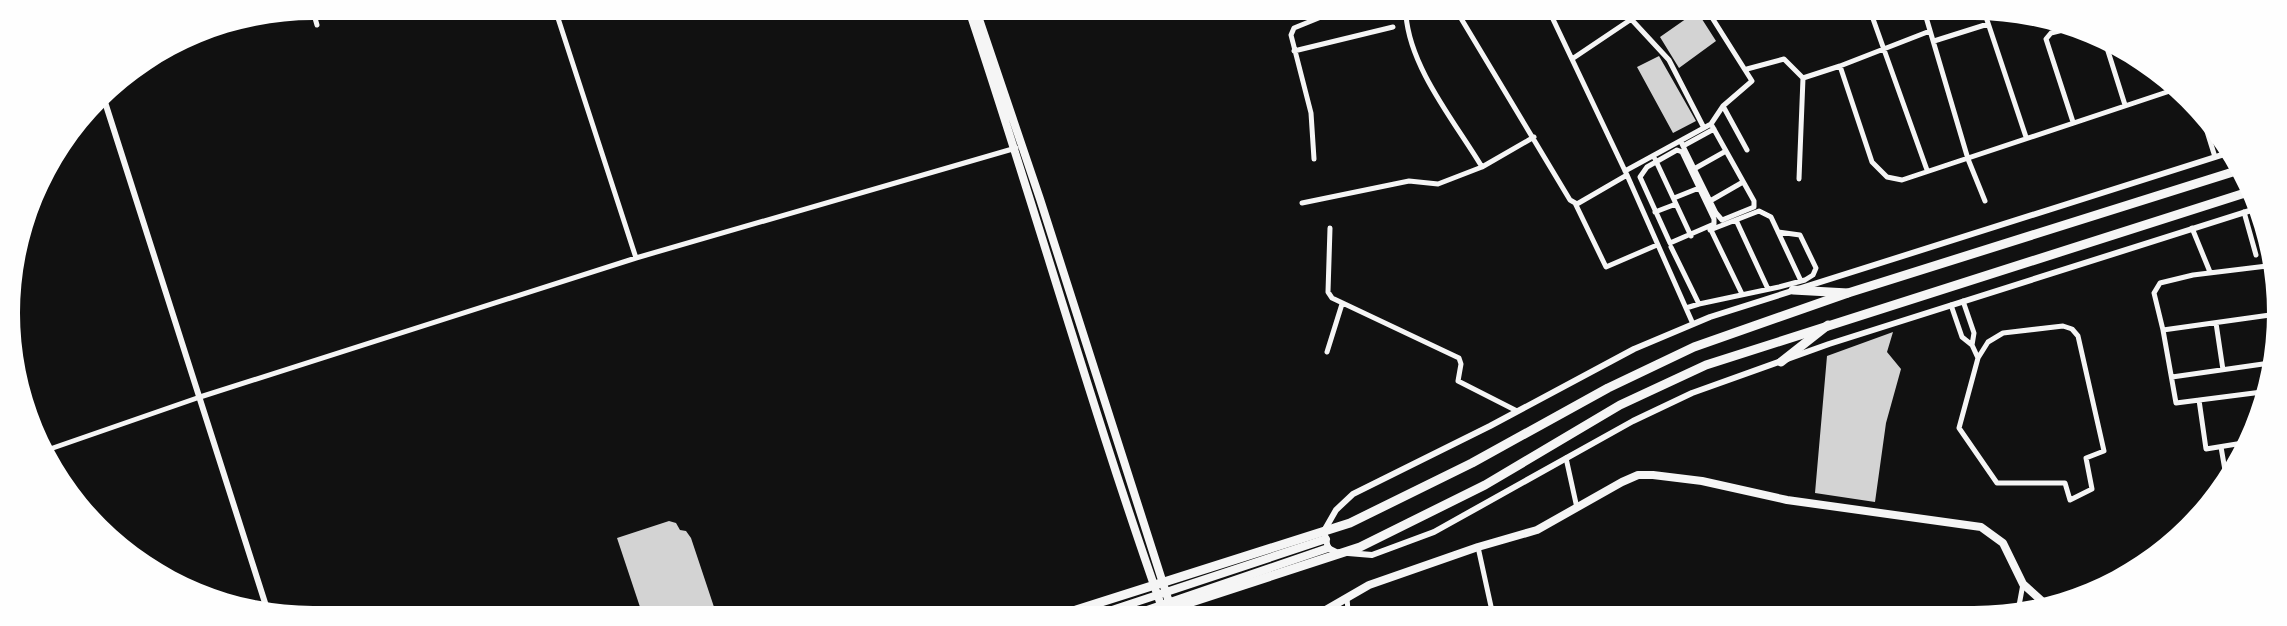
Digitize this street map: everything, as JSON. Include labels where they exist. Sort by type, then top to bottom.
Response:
[{"type":"highway","points":[[1089,606],[1350,523],[1472,463],[1608,388],[1694,347],[1848,293],[2231,173]]},
{"type":"highway","points":[[1165,606],[1360,547],[1485,485],[1620,405],[1706,366],[1828,325],[2242,194]]},
{"type":"highway","points":[[1793,290],[1848,293]]},
{"type":"highway","points":[[1781,362],[1828,325]]},
{"type":"main road","points":[[972,20],[1019,147]]},
{"type":"main road","points":[[979,20],[1161,593],[1162,606]]},
{"type":"main road","points":[[1333,606],[1370,586],[1478,547],[1537,530],[1632,478],[1654,475],[1702,481],[1787,500],[1981,527],[2003,543],[2024,584],[2038,598]]},
{"type":"main road","points":[[1121,606],[1326,539]]},
{"type":"main road","points":[[1165,606],[1328,548]]},
{"type":"street","points":[[316,20],[317,25]]},
{"type":"street","points":[[559,20],[636,258]]},
{"type":"street","points":[[1314,158],[1311,112],[1294,51],[1292,30],[1315,20]]},
{"type":"street","points":[[1407,20],[1409,35],[1418,62],[1482,167]]},
{"type":"street","points":[[1462,20],[1534,137],[1570,200],[1575,203],[1606,267],[1657,245]]},
{"type":"street","points":[[1553,20],[1626,173],[1693,324]]},
{"type":"street","points":[[1572,59],[1630,20]]},
{"type":"street","points":[[1637,20],[1669,60],[1704,128]]},
{"type":"street","points":[[1575,203],[1626,173],[1656,159],[1680,150],[1714,218],[1714,224],[1691,236],[1670,243],[1640,177],[1656,159],[1712,126],[1722,106],[1752,81],[1747,69],[1714,20]]},
{"type":"street","points":[[1874,20],[1928,170]]},
{"type":"street","points":[[1927,20],[1968,159],[1985,201]]},
{"type":"street","points":[[1987,21],[2026,137]]},
{"type":"street","points":[[1934,41],[1988,24]]},
{"type":"street","points":[[1294,51],[1393,27]]},
{"type":"street","points":[[1803,78],[1886,50],[1930,31]]},
{"type":"street","points":[[2056,32],[2051,33],[2046,39],[2072,122]]},
{"type":"street","points":[[2108,52],[2125,105]]},
{"type":"street","points":[[1747,69],[1784,59],[1803,78],[1798,179]]},
{"type":"street","points":[[1840,66],[1872,162],[1887,177],[1902,180],[1928,170],[1968,159],[2026,137],[2166,92]]},
{"type":"street","points":[[106,106],[265,601]]},
{"type":"street","points":[[1722,106],[1747,150]]},
{"type":"street","points":[[1682,144],[1704,128],[1712,126]]},
{"type":"street","points":[[1682,144],[1716,213],[1722,220],[1754,208],[1754,201],[1712,126]]},
{"type":"street","points":[[1302,203],[1409,181],[1438,184],[1482,167],[1534,137]]},
{"type":"street","points":[[2209,139],[2215,157]]},
{"type":"street","points":[[53,448],[200,398],[636,258],[1019,147]]},
{"type":"street","points":[[1694,169],[1726,151]]},
{"type":"street","points":[[2221,155],[1793,290],[1693,324],[1634,349],[1353,494],[1336,510],[1324,531],[1328,548],[1336,552],[1372,555],[1434,532],[1633,421],[1692,393],[1951,304],[2248,211]]},
{"type":"street","points":[[1656,159],[1691,236]]},
{"type":"street","points":[[1710,201],[1744,182]]},
{"type":"street","points":[[1655,212],[1699,188]]},
{"type":"street","points":[[1661,251],[1759,211],[1771,216],[1801,281]]},
{"type":"street","points":[[2244,212],[2256,255]]},
{"type":"street","points":[[1736,220],[1768,289]]},
{"type":"street","points":[[1330,228],[1328,292],[1332,298],[1459,358],[1461,364],[1458,381],[1517,411]]},
{"type":"street","points":[[2192,228],[2210,272]]},
{"type":"street","points":[[1710,230],[1742,294]]},
{"type":"street","points":[[1686,308],[1801,281],[1816,272],[1803,240],[1794,234],[1778,232]]},
{"type":"street","points":[[1671,247],[1699,304]]},
{"type":"street","points":[[2255,394],[2176,403],[2163,330],[2154,294],[2156,287],[2160,283],[2210,272],[2263,266]]},
{"type":"street","points":[[1963,301],[1974,333],[1972,345]]},
{"type":"street","points":[[1327,352],[1342,304]]},
{"type":"street","points":[[1951,304],[1962,337],[1972,345],[1978,358],[1959,428],[1997,482],[2065,483],[2070,500],[2092,489],[2086,458],[2104,451],[2078,336],[2072,329],[2063,326],[2002,333],[1988,342],[1978,358]]},
{"type":"street","points":[[2163,330],[2267,315]]},
{"type":"street","points":[[2216,323],[2222,370]]},
{"type":"street","points":[[2172,377],[2262,364]]},
{"type":"street","points":[[2199,400],[2206,449],[2236,444]]},
{"type":"street","points":[[2221,447],[2224,466]]},
{"type":"street","points":[[1566,458],[1577,508]]},
{"type":"street","points":[[1478,547],[1491,606]]},
{"type":"street","points":[[2020,602],[2024,584]]},
{"type":"street","points":[[1347,598],[1348,606]]},
{"type":"building","points":[[1684,20],[1703,20],[1716,41],[1679,68],[1660,37]]},
{"type":"building","points":[[1659,56],[1696,121],[1673,133],[1637,67]]},
{"type":"building","points":[[1893,332],[1887,352],[1901,369],[1886,423],[1875,502],[1815,493],[1827,356]]},
{"type":"building","points":[[669,521],[676,523],[680,530],[686,531],[691,538],[714,606],[640,606],[617,538]]}]
